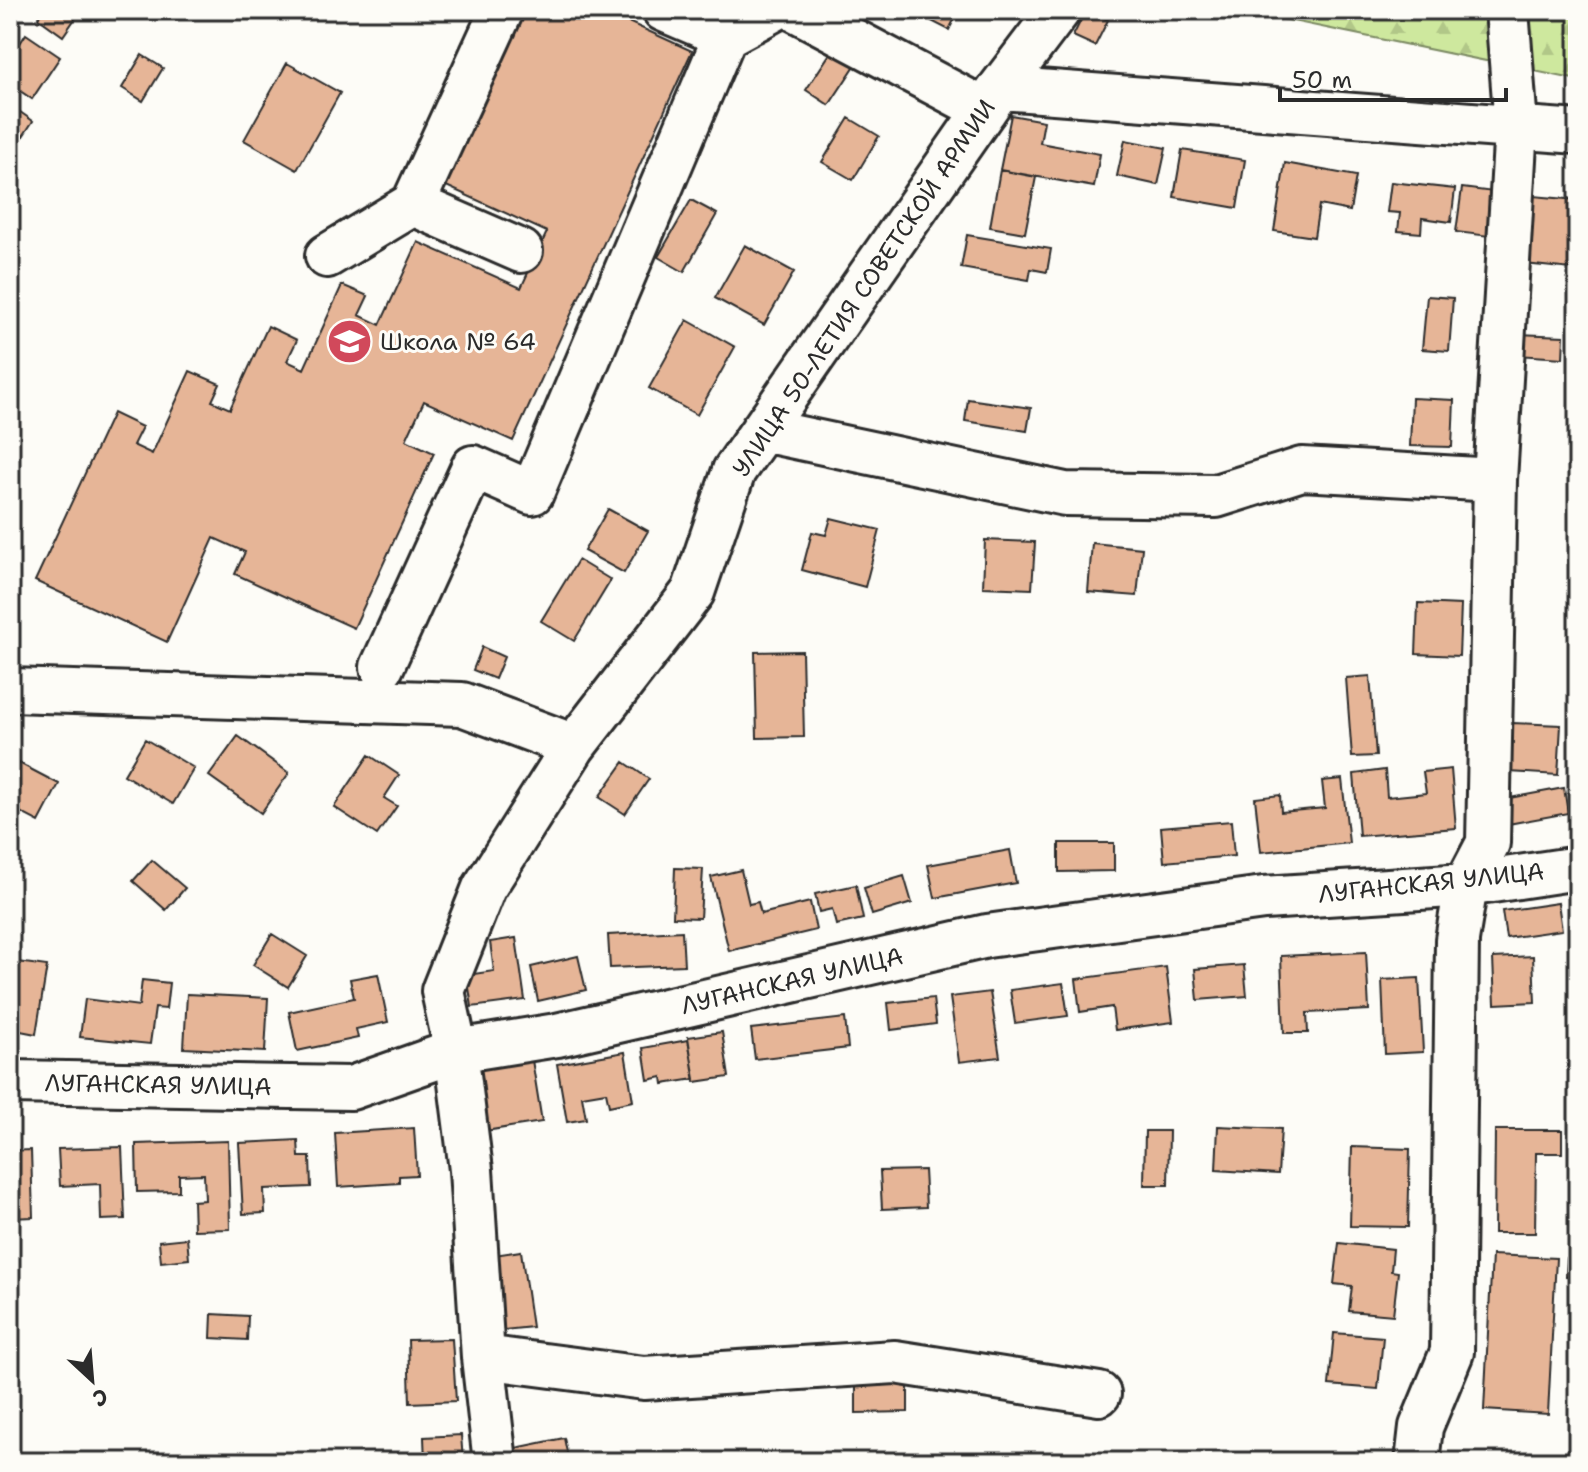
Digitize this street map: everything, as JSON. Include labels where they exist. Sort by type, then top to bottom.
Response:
[{"type":"street","points":[[327,256],[413,204],[502,10]]},
{"type":"street","points":[[664,10],[725,36]]},
{"type":"street","points":[[382,667],[473,467],[532,493],[725,36],[773,10]]},
{"type":"street","points":[[796,10],[993,99]]},
{"type":"street","name":"УЛИЦА 50-ЛЕТИЯ СОВЕТСКОЙ АРМИИ","points":[[495,1462],[483,1357],[471,1170],[456,1051],[443,991],[484,888],[574,746],[693,592],[734,471],[993,99],[1059,10]]},
{"type":"street","points":[[1417,1462],[1421,1427],[1452,1352],[1457,940],[1466,885],[1488,843],[1495,480],[1516,126],[1507,10]]},
{"type":"street","name":"УЛИЦА 50-ЛЕТИЯ СОВЕТСКОЙ АРМИИ","points":[[993,99],[1516,126],[1578,132]]},
{"type":"street","points":[[413,204],[521,251]]},
{"type":"street","points":[[762,430],[1065,494],[1216,496],[1302,469],[1495,480]]},
{"type":"street","points":[[10,690],[462,704],[574,746]]},
{"type":"street","name":"ЛУГАНСКАЯ УЛИЦА","points":[[10,1082],[351,1088],[456,1051],[557,1035],[987,936],[1264,898],[1466,885],[1578,868]]},
{"type":"street","points":[[483,1357],[644,1378],[895,1362],[1099,1394]]},
{"type":"green space","points":[[1239,10],[1578,10],[1578,80]]},
{"type":"building","points":[[43,10],[81,10],[63,36],[38,18]]},
{"type":"building","points":[[525,10],[602,10],[692,51],[513,441],[424,401],[406,440],[434,453],[354,628],[235,574],[245,552],[214,538],[167,642],[35,581],[113,413],[142,427],[133,445],[152,454],[190,371],[220,384],[212,401],[230,409],[268,326],[297,340],[287,361],[304,369],[342,285],[368,296],[359,315],[380,325],[418,242],[521,288],[547,232],[444,185]]},
{"type":"building","points":[[910,10],[959,10],[949,30]]},
{"type":"building","points":[[1086,10],[1108,20],[1095,46],[1073,36]]},
{"type":"building","points":[[26,34],[60,57],[32,99],[10,84],[10,59]]},
{"type":"building","points":[[833,49],[856,64],[829,105],[806,90]]},
{"type":"building","points":[[142,55],[163,68],[143,101],[122,88]]},
{"type":"building","points":[[287,63],[340,93],[297,170],[244,140]]},
{"type":"building","points":[[10,105],[33,121],[10,156]]},
{"type":"building","points":[[1011,115],[1044,121],[1040,143],[1100,154],[1094,187],[1000,170]]},
{"type":"building","points":[[849,118],[879,136],[853,180],[822,162]]},
{"type":"building","points":[[1125,140],[1166,148],[1158,185],[1117,176]]},
{"type":"building","points":[[1182,150],[1245,160],[1237,208],[1174,197]]},
{"type":"building","points":[[1285,163],[1356,176],[1350,211],[1319,205],[1314,237],[1274,231]]},
{"type":"building","points":[[1000,170],[1036,177],[1025,233],[990,227]]},
{"type":"building","points":[[1391,182],[1455,189],[1451,222],[1422,218],[1421,233],[1398,231],[1400,213],[1387,212]]},
{"type":"building","points":[[1462,188],[1494,192],[1489,236],[1456,232]]},
{"type":"building","points":[[1533,196],[1578,200],[1578,236],[1574,235],[1571,269],[1525,264]]},
{"type":"building","points":[[691,200],[717,214],[684,272],[658,257]]},
{"type":"building","points":[[967,235],[1051,249],[1047,272],[1031,269],[1029,280],[961,268]]},
{"type":"building","points":[[745,245],[794,272],[764,325],[715,298]]},
{"type":"building","points":[[1427,296],[1453,298],[1449,351],[1422,349]]},
{"type":"building","points":[[687,320],[735,347],[697,415],[649,388]]},
{"type":"building","points":[[1518,334],[1564,336],[1563,358],[1517,355]]},
{"type":"building","points":[[1412,398],[1454,400],[1452,447],[1410,446]]},
{"type":"building","points":[[968,399],[1031,408],[1027,431],[965,421]]},
{"type":"building","points":[[608,509],[648,531],[624,573],[584,551]]},
{"type":"building","points":[[831,518],[880,530],[865,587],[802,570],[812,532],[826,535]]},
{"type":"building","points":[[985,540],[1035,542],[1032,589],[983,587]]},
{"type":"building","points":[[1092,543],[1142,548],[1137,596],[1088,592]]},
{"type":"building","points":[[578,560],[611,580],[574,641],[541,621]]},
{"type":"building","points":[[1418,603],[1461,605],[1459,656],[1416,654]]},
{"type":"building","points":[[482,647],[504,657],[495,679],[473,670]]},
{"type":"building","points":[[802,651],[804,737],[757,738],[755,652]]},
{"type":"building","points":[[1578,668],[1578,693],[1572,669]]},
{"type":"building","points":[[1370,676],[1376,756],[1352,757],[1346,678]]},
{"type":"building","points":[[1512,723],[1561,725],[1558,775],[1509,772]]},
{"type":"building","points":[[238,736],[289,773],[261,813],[209,776]]},
{"type":"building","points":[[145,739],[194,768],[173,804],[124,775]]},
{"type":"building","points":[[369,755],[399,775],[384,798],[397,806],[377,835],[334,807]]},
{"type":"building","points":[[624,762],[649,779],[625,814],[599,797]]},
{"type":"building","points":[[19,763],[59,784],[39,822],[10,807],[10,781]]},
{"type":"building","points":[[1451,769],[1456,828],[1359,836],[1354,774],[1385,770],[1387,797],[1426,793],[1423,772]]},
{"type":"building","points":[[1342,779],[1349,843],[1261,852],[1255,798],[1280,795],[1281,812],[1325,808],[1322,781]]},
{"type":"building","points":[[1564,788],[1568,813],[1503,825],[1499,800]]},
{"type":"building","points":[[1231,821],[1234,856],[1164,862],[1161,827]]},
{"type":"building","points":[[1059,843],[1114,843],[1114,871],[1059,872]]},
{"type":"building","points":[[1010,850],[1016,883],[935,898],[928,865]]},
{"type":"building","points":[[152,860],[185,888],[166,910],[133,881]]},
{"type":"building","points":[[675,868],[703,869],[700,918],[673,917]]},
{"type":"building","points":[[741,870],[749,904],[758,902],[761,914],[810,902],[816,930],[729,951],[711,877]]},
{"type":"building","points":[[904,876],[912,903],[872,915],[864,888]]},
{"type":"building","points":[[856,885],[863,919],[836,925],[832,909],[819,912],[815,894]]},
{"type":"building","points":[[1558,903],[1562,930],[1506,938],[1502,911]]},
{"type":"building","points":[[682,931],[684,965],[610,968],[608,935]]},
{"type":"building","points":[[272,934],[307,956],[288,987],[253,965]]},
{"type":"building","points":[[516,938],[525,1000],[472,1007],[467,975],[494,971],[490,942]]},
{"type":"building","points":[[1366,952],[1369,1010],[1307,1013],[1308,1033],[1284,1033],[1281,956]]},
{"type":"building","points":[[578,956],[586,990],[538,1001],[531,967]]},
{"type":"building","points":[[1533,956],[1535,1002],[1495,1004],[1493,958]]},
{"type":"building","points":[[10,961],[47,966],[36,1034],[10,1029]]},
{"type":"building","points":[[1244,965],[1247,996],[1198,1000],[1195,969]]},
{"type":"building","points":[[1166,967],[1173,1022],[1115,1030],[1112,1007],[1080,1012],[1076,979]]},
{"type":"building","points":[[378,974],[388,1022],[356,1029],[358,1038],[297,1051],[289,1012],[354,998],[350,979]]},
{"type":"building","points":[[1419,978],[1423,1052],[1385,1054],[1382,980]]},
{"type":"building","points":[[142,980],[169,983],[166,1009],[155,1008],[150,1044],[80,1037],[85,999],[139,1006]]},
{"type":"building","points":[[1063,983],[1068,1016],[1015,1023],[1010,990]]},
{"type":"building","points":[[990,992],[1000,1057],[959,1062],[950,997]]},
{"type":"building","points":[[187,994],[268,998],[265,1052],[184,1048]]},
{"type":"building","points":[[933,998],[936,1024],[891,1030],[888,1003]]},
{"type":"building","points":[[845,1018],[848,1048],[755,1059],[751,1029]]},
{"type":"building","points":[[722,1032],[729,1077],[695,1082],[688,1037]]},
{"type":"building","points":[[688,1040],[695,1079],[663,1084],[662,1077],[648,1080],[643,1048]]},
{"type":"building","points":[[625,1052],[633,1101],[609,1106],[606,1092],[582,1096],[586,1119],[567,1122],[557,1064]]},
{"type":"building","points":[[1569,1054],[1578,1054],[1578,1088],[1571,1089]]},
{"type":"building","points":[[532,1060],[542,1122],[485,1131],[475,1069]]},
{"type":"building","points":[[1218,1126],[1281,1129],[1278,1174],[1216,1170]]},
{"type":"building","points":[[414,1128],[417,1175],[399,1176],[399,1183],[338,1187],[335,1133]]},
{"type":"building","points":[[1495,1130],[1562,1130],[1562,1153],[1536,1153],[1535,1233],[1494,1233]]},
{"type":"building","points":[[1145,1131],[1169,1131],[1168,1185],[1144,1185]]},
{"type":"building","points":[[298,1140],[299,1157],[310,1157],[311,1187],[264,1189],[265,1213],[243,1214],[239,1143]]},
{"type":"building","points":[[228,1141],[230,1229],[194,1230],[193,1201],[205,1200],[204,1174],[179,1175],[179,1191],[137,1192],[136,1144]]},
{"type":"building","points":[[122,1147],[125,1219],[101,1220],[100,1184],[60,1186],[58,1149]]},
{"type":"building","points":[[1352,1147],[1410,1149],[1408,1227],[1350,1226]]},
{"type":"building","points":[[31,1150],[33,1217],[10,1218],[10,1151]]},
{"type":"building","points":[[924,1170],[926,1207],[882,1209],[880,1171]]},
{"type":"building","points":[[187,1238],[189,1259],[161,1262],[159,1241]]},
{"type":"building","points":[[1339,1243],[1393,1249],[1391,1271],[1398,1272],[1393,1315],[1349,1311],[1352,1286],[1334,1284]]},
{"type":"building","points":[[521,1251],[532,1327],[504,1330],[494,1255]]},
{"type":"building","points":[[1492,1255],[1556,1258],[1548,1414],[1484,1410]]},
{"type":"building","points":[[1567,1258],[1578,1258],[1578,1277],[1566,1276]]},
{"type":"building","points":[[212,1314],[248,1316],[247,1340],[211,1338]]},
{"type":"building","points":[[1334,1333],[1383,1337],[1378,1389],[1329,1385]]},
{"type":"building","points":[[452,1339],[456,1401],[410,1403],[408,1340]]},
{"type":"building","points":[[856,1376],[908,1376],[908,1412],[856,1413]]},
{"type":"building","points":[[461,1435],[463,1461],[425,1462],[424,1437]]},
{"type":"building","points":[[564,1438],[569,1462],[503,1462],[501,1451]]},
{"type":"place","name":"Школа № 64","points":[[349,342]]}]
